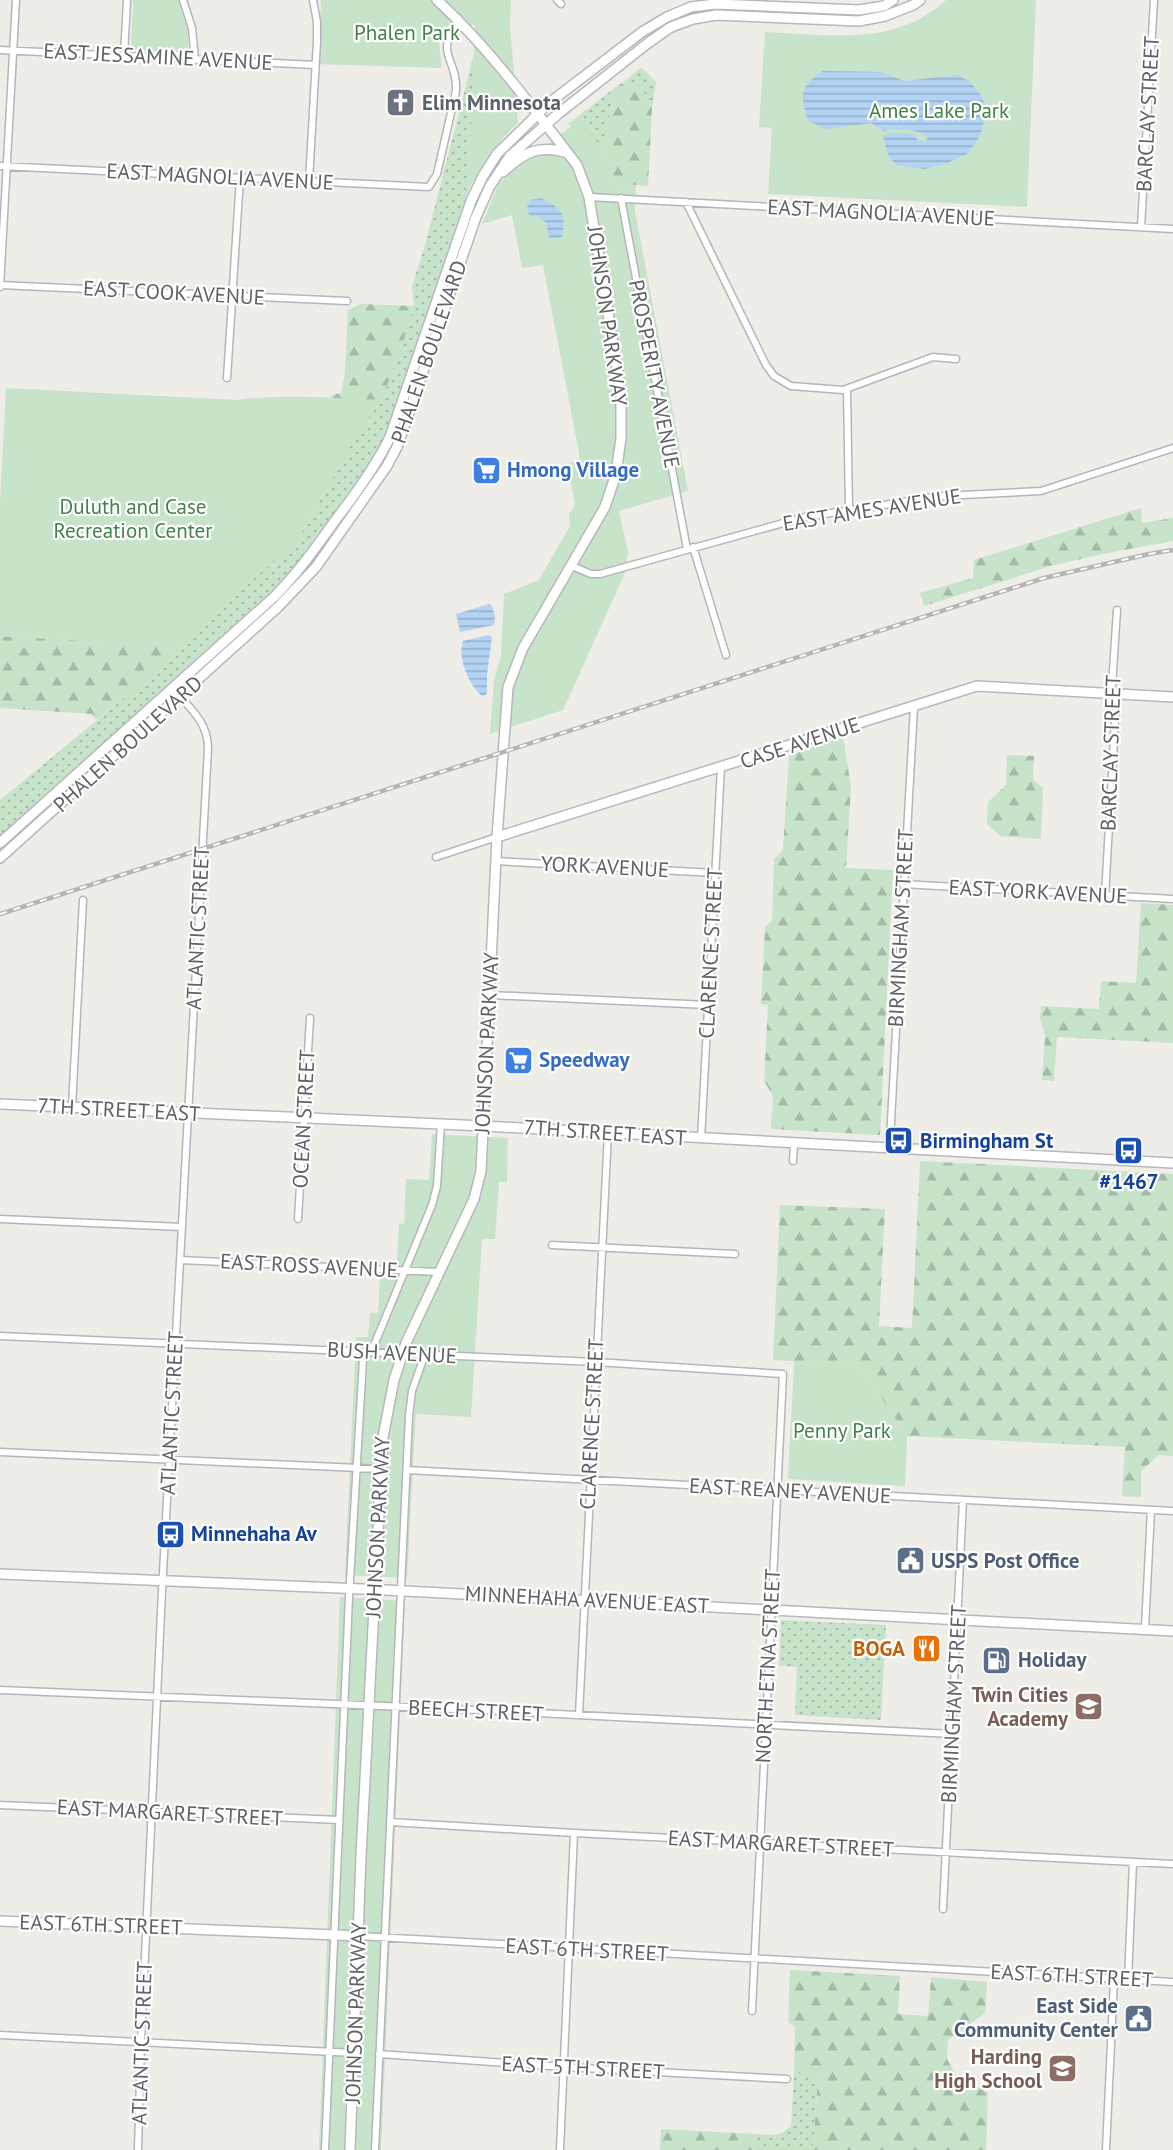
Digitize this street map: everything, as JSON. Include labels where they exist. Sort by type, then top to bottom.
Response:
[{"type":"street","points":[[0,286],[3,167],[16,0]]},
{"type":"street","points":[[124,56],[127,0]]},
{"type":"street","points":[[183,0],[192,28],[195,60]]},
{"type":"street","points":[[309,182],[317,22],[313,0]]},
{"type":"street","name":"JOHNSON PARKWAY","points":[[350,2150],[374,1589],[386,1417],[402,1353],[476,1192],[481,1171],[497,837],[508,687],[523,648],[605,507],[616,474],[621,438],[621,393],[589,197],[577,165],[546,124],[460,22],[437,0]]},
{"type":"street","name":"PHALEN BOULEVARD","points":[[0,843],[274,597],[299,571],[380,457],[390,437],[471,201],[483,176],[497,154],[537,114],[642,32],[667,17],[691,7],[715,2],[859,10],[884,6],[893,0]]},
{"type":"street","name":"PHALEN BOULEVARD","points":[[0,858],[180,697],[297,589],[316,567],[387,466],[397,447],[479,209],[490,186],[510,156],[546,124],[671,27],[693,19],[716,15],[859,21],[885,16],[920,0]]},
{"type":"street","name":"BARCLAY STREET","points":[[1142,227],[1154,0]]},
{"type":"street","points":[[715,2],[716,15]]},
{"type":"street","name":"EAST MAGNOLIA AVENUE","points":[[3,167],[427,187],[432,185],[435,179],[456,91],[456,77],[446,53],[446,44],[460,22]]},
{"type":"street","name":"EAST JESSAMINE AVENUE","points":[[0,50],[315,64]]},
{"type":"street","points":[[479,209],[502,173],[530,152],[547,148],[567,153]]},
{"type":"street","points":[[227,378],[240,178]]},
{"type":"street","name":"EAST MAGNOLIA AVENUE","points":[[589,197],[1173,229]]},
{"type":"street","name":"PROSPERITY AVENUE","points":[[621,198],[690,548],[726,655]]},
{"type":"street","points":[[686,202],[766,365],[781,382],[796,388],[847,389],[933,357],[956,359]]},
{"type":"street","name":"EAST COOK AVENUE","points":[[0,286],[347,301]]},
{"type":"street","points":[[847,389],[849,510]]},
{"type":"street","name":"EAST AMES AVENUE","points":[[572,566],[591,574],[600,574],[805,517],[942,496],[1041,491],[1173,448]]},
{"type":"street","name":"BARCLAY STREET","points":[[1105,896],[1115,694],[1112,686],[1117,610]]},
{"type":"street","name":"CASE AVENUE","points":[[436,857],[977,686],[1173,697]]},
{"type":"street","name":"ATLANTIC STREET","points":[[138,2150],[151,1812],[208,741],[204,728],[194,712],[172,689]]},
{"type":"street","name":"BIRMINGHAM STREET","points":[[892,1149],[890,1139],[914,707]]},
{"type":"street","name":"CLARENCE STREET","points":[[700,1139],[721,767]]},
{"type":"street","name":"YORK AVENUE","points":[[496,861],[715,873]]},
{"type":"street","name":"EAST YORK AVENUE","points":[[903,884],[1173,899]]},
{"type":"street","points":[[72,1107],[83,900]]},
{"type":"street","points":[[489,994],[708,1005]]},
{"type":"street","name":"OCEAN STREET","points":[[298,1219],[310,1018]]},
{"type":"street","name":"7TH STREET EAST","points":[[0,1104],[484,1126],[1173,1163]]},
{"type":"street","name":"JOHNSON PARKWAY","points":[[325,2150],[344,1705],[363,1360],[375,1343],[437,1186],[441,1124]]},
{"type":"street","name":"CLARENCE STREET","points":[[579,1715],[608,1133]]},
{"type":"street","points":[[794,1144],[794,1161]]},
{"type":"street","points":[[0,1219],[182,1227]]},
{"type":"street","points":[[552,1245],[735,1254]]},
{"type":"street","name":"EAST ROSS AVENUE","points":[[180,1260],[438,1272]]},
{"type":"street","name":"BUSH AVENUE","points":[[0,1336],[596,1362],[783,1374]]},
{"type":"street","name":"JOHNSON PARKWAY","points":[[375,2150],[399,1590],[409,1416],[412,1391],[425,1354]]},
{"type":"street","name":"NORTH ETNA STREET","points":[[752,2011],[783,1374]]},
{"type":"street","points":[[0,1452],[381,1469]]},
{"type":"street","name":"EAST REANEY AVENUE","points":[[407,1470],[1173,1511]]},
{"type":"street","name":"BIRMINGHAM STREET","points":[[943,1909],[963,1500]]},
{"type":"street","points":[[1145,1629],[1151,1510]]},
{"type":"street","name":"MINNEHAHA AVENUE EAST","points":[[0,1574],[399,1590],[1173,1631]]},
{"type":"street","name":"BEECH STREET","points":[[0,1690],[952,1734]]},
{"type":"street","name":"EAST MARGARET STREET","points":[[0,1805],[339,1820]]},
{"type":"street","name":"EAST MARGARET STREET","points":[[390,1822],[1173,1864]]},
{"type":"street","points":[[560,2150],[574,1833]]},
{"type":"street","points":[[1128,1980],[1133,1862]]},
{"type":"street","name":"EAST 6TH STREET","points":[[0,1921],[359,1936],[1173,1982]]},
{"type":"street","points":[[1106,2150],[1114,1979]]},
{"type":"street","points":[[0,2035],[354,2054]]},
{"type":"street","name":"EAST 5TH STREET","points":[[379,2054],[787,2079]]},
{"type":"green space","points":[[133,0],[178,0],[188,31],[188,53],[131,50]]},
{"type":"green space","name":"Phalen Park","points":[[320,0],[511,0],[510,25],[518,123],[490,155],[468,191],[475,25],[449,24],[439,43],[442,68],[317,64]]},
{"type":"green space","name":"Ames Lake Park","points":[[946,0],[1036,0],[1027,207],[768,194],[772,128],[759,127],[765,32],[837,36],[883,32],[926,15]]},
{"type":"green space","points":[[475,50],[468,191],[378,452],[297,565],[279,584],[0,837],[0,800],[130,693],[178,646],[299,538],[358,433],[381,400],[414,306],[412,286],[425,245]]},
{"type":"green space","points":[[641,67],[656,82],[652,108],[641,87],[625,81]]},
{"type":"green space","points":[[625,81],[641,87],[652,108],[648,186],[615,184],[602,147],[616,87]]},
{"type":"green space","points":[[616,87],[602,147],[568,124]]},
{"type":"green space","points":[[580,120],[606,153],[615,184],[636,185],[635,211],[688,491],[619,511],[628,552],[625,573],[563,710],[490,734],[494,680],[501,656],[504,594],[539,580],[570,526],[569,514],[575,506],[568,464],[580,458],[543,265],[522,268],[512,215],[482,224],[499,183],[510,172]]},
{"type":"green space","points":[[360,304],[414,306],[398,358],[381,400],[341,463],[311,502],[299,538],[178,646],[130,693],[96,720],[92,714],[0,708],[0,636],[110,642],[322,417],[332,395],[341,393],[345,372],[348,310]]},
{"type":"green space","name":"Duluth and Case Recreation Center","points":[[6,388],[237,400],[291,397],[381,400],[358,433],[299,538],[178,646],[0,636],[0,502]]},
{"type":"green space","points":[[1141,508],[1142,523],[1173,518],[1173,541],[1051,566],[924,606],[920,593],[973,578],[974,560]]},
{"type":"green space","points":[[173,689],[179,697],[0,858],[0,843]]},
{"type":"green space","points":[[843,737],[851,786],[846,868],[893,870],[880,1135],[771,1129],[773,1096],[764,1081],[768,1005],[761,1004],[765,927],[772,921],[774,859],[783,850],[789,755]]},
{"type":"green space","points":[[1007,755],[1034,756],[1033,780],[1043,788],[1041,839],[1000,836],[987,824],[988,802],[1006,785]]},
{"type":"green space","points":[[1141,903],[1173,905],[1173,1043],[1057,1037],[1054,1081],[1042,1080],[1045,1036],[1040,1018],[1041,1006],[1099,1009],[1101,981],[1136,983]]},
{"type":"green space","points":[[432,1134],[508,1138],[507,1182],[499,1182],[495,1239],[482,1239],[471,1417],[416,1414],[407,1578],[345,1575],[356,1337],[368,1337],[370,1313],[378,1313],[381,1261],[397,1262],[399,1223],[404,1224],[406,1179],[429,1180]]},
{"type":"green space","points":[[920,1161],[1173,1174],[1173,1456],[1159,1455],[1141,1471],[1141,1497],[1122,1496],[1125,1447],[907,1436],[861,1368],[794,1364],[793,1361],[773,1360],[780,1205],[885,1209],[879,1326],[912,1328]]},
{"type":"green space","name":"Penny Park","points":[[794,1364],[861,1368],[907,1436],[905,1486],[788,1479]]},
{"type":"green space","points":[[340,1597],[405,1601],[381,2150],[319,2150]]},
{"type":"green space","points":[[781,1620],[886,1625],[881,1720],[795,1715],[797,1667],[779,1666]]},
{"type":"green space","points":[[790,1970],[900,1976],[898,2014],[928,2016],[931,1977],[987,1982],[985,2013],[948,2040],[947,2059],[958,2078],[988,2092],[986,2150],[813,2150],[818,2075],[794,2073],[795,2027],[788,2022]]},
{"type":"green space","points":[[794,2073],[818,2074],[813,2150],[756,2150],[756,2134],[779,2134],[791,2126]]},
{"type":"green space","points":[[661,2129],[756,2134],[756,2150],[660,2150]]},
{"type":"water","points":[[823,71],[881,72],[905,81],[957,75],[969,81],[981,95],[987,110],[980,136],[967,154],[945,164],[924,169],[897,165],[889,158],[883,136],[895,133],[915,134],[917,140],[925,142],[928,137],[906,130],[883,131],[871,123],[827,129],[808,121],[803,98],[804,92],[809,82]]},
{"type":"water","points":[[541,198],[561,213],[564,222],[562,237],[551,239],[546,223],[537,216],[530,216],[527,208],[530,200]]},
{"type":"water","points":[[489,604],[495,616],[494,625],[460,632],[456,614]]},
{"type":"water","points":[[489,635],[492,637],[487,694],[482,696],[465,671],[462,648],[463,641]]},
{"type":"railway","points":[[0,914],[1044,578],[1173,550]]},
{"type":"place","name":"Elim Minnesota","points":[[401,103]]},
{"type":"place","name":"Hmong Village","points":[[486,470]]},
{"type":"place","name":"Speedway","points":[[518,1060]]},
{"type":"place","name":"Birmingham St","points":[[899,1141]]},
{"type":"place","name":"#1467","points":[[1129,1151]]},
{"type":"place","name":"Minnehaha Av","points":[[170,1534]]},
{"type":"place","name":"USPS Post Office","points":[[910,1561]]},
{"type":"place","name":"BOGA","points":[[926,1649]]},
{"type":"place","name":"Holiday","points":[[997,1660]]},
{"type":"place","name":"Twin Cities Academy","points":[[1089,1707]]},
{"type":"place","name":"East Side Community Center","points":[[1139,2018]]},
{"type":"place","name":"Harding High School","points":[[1063,2069]]}]
